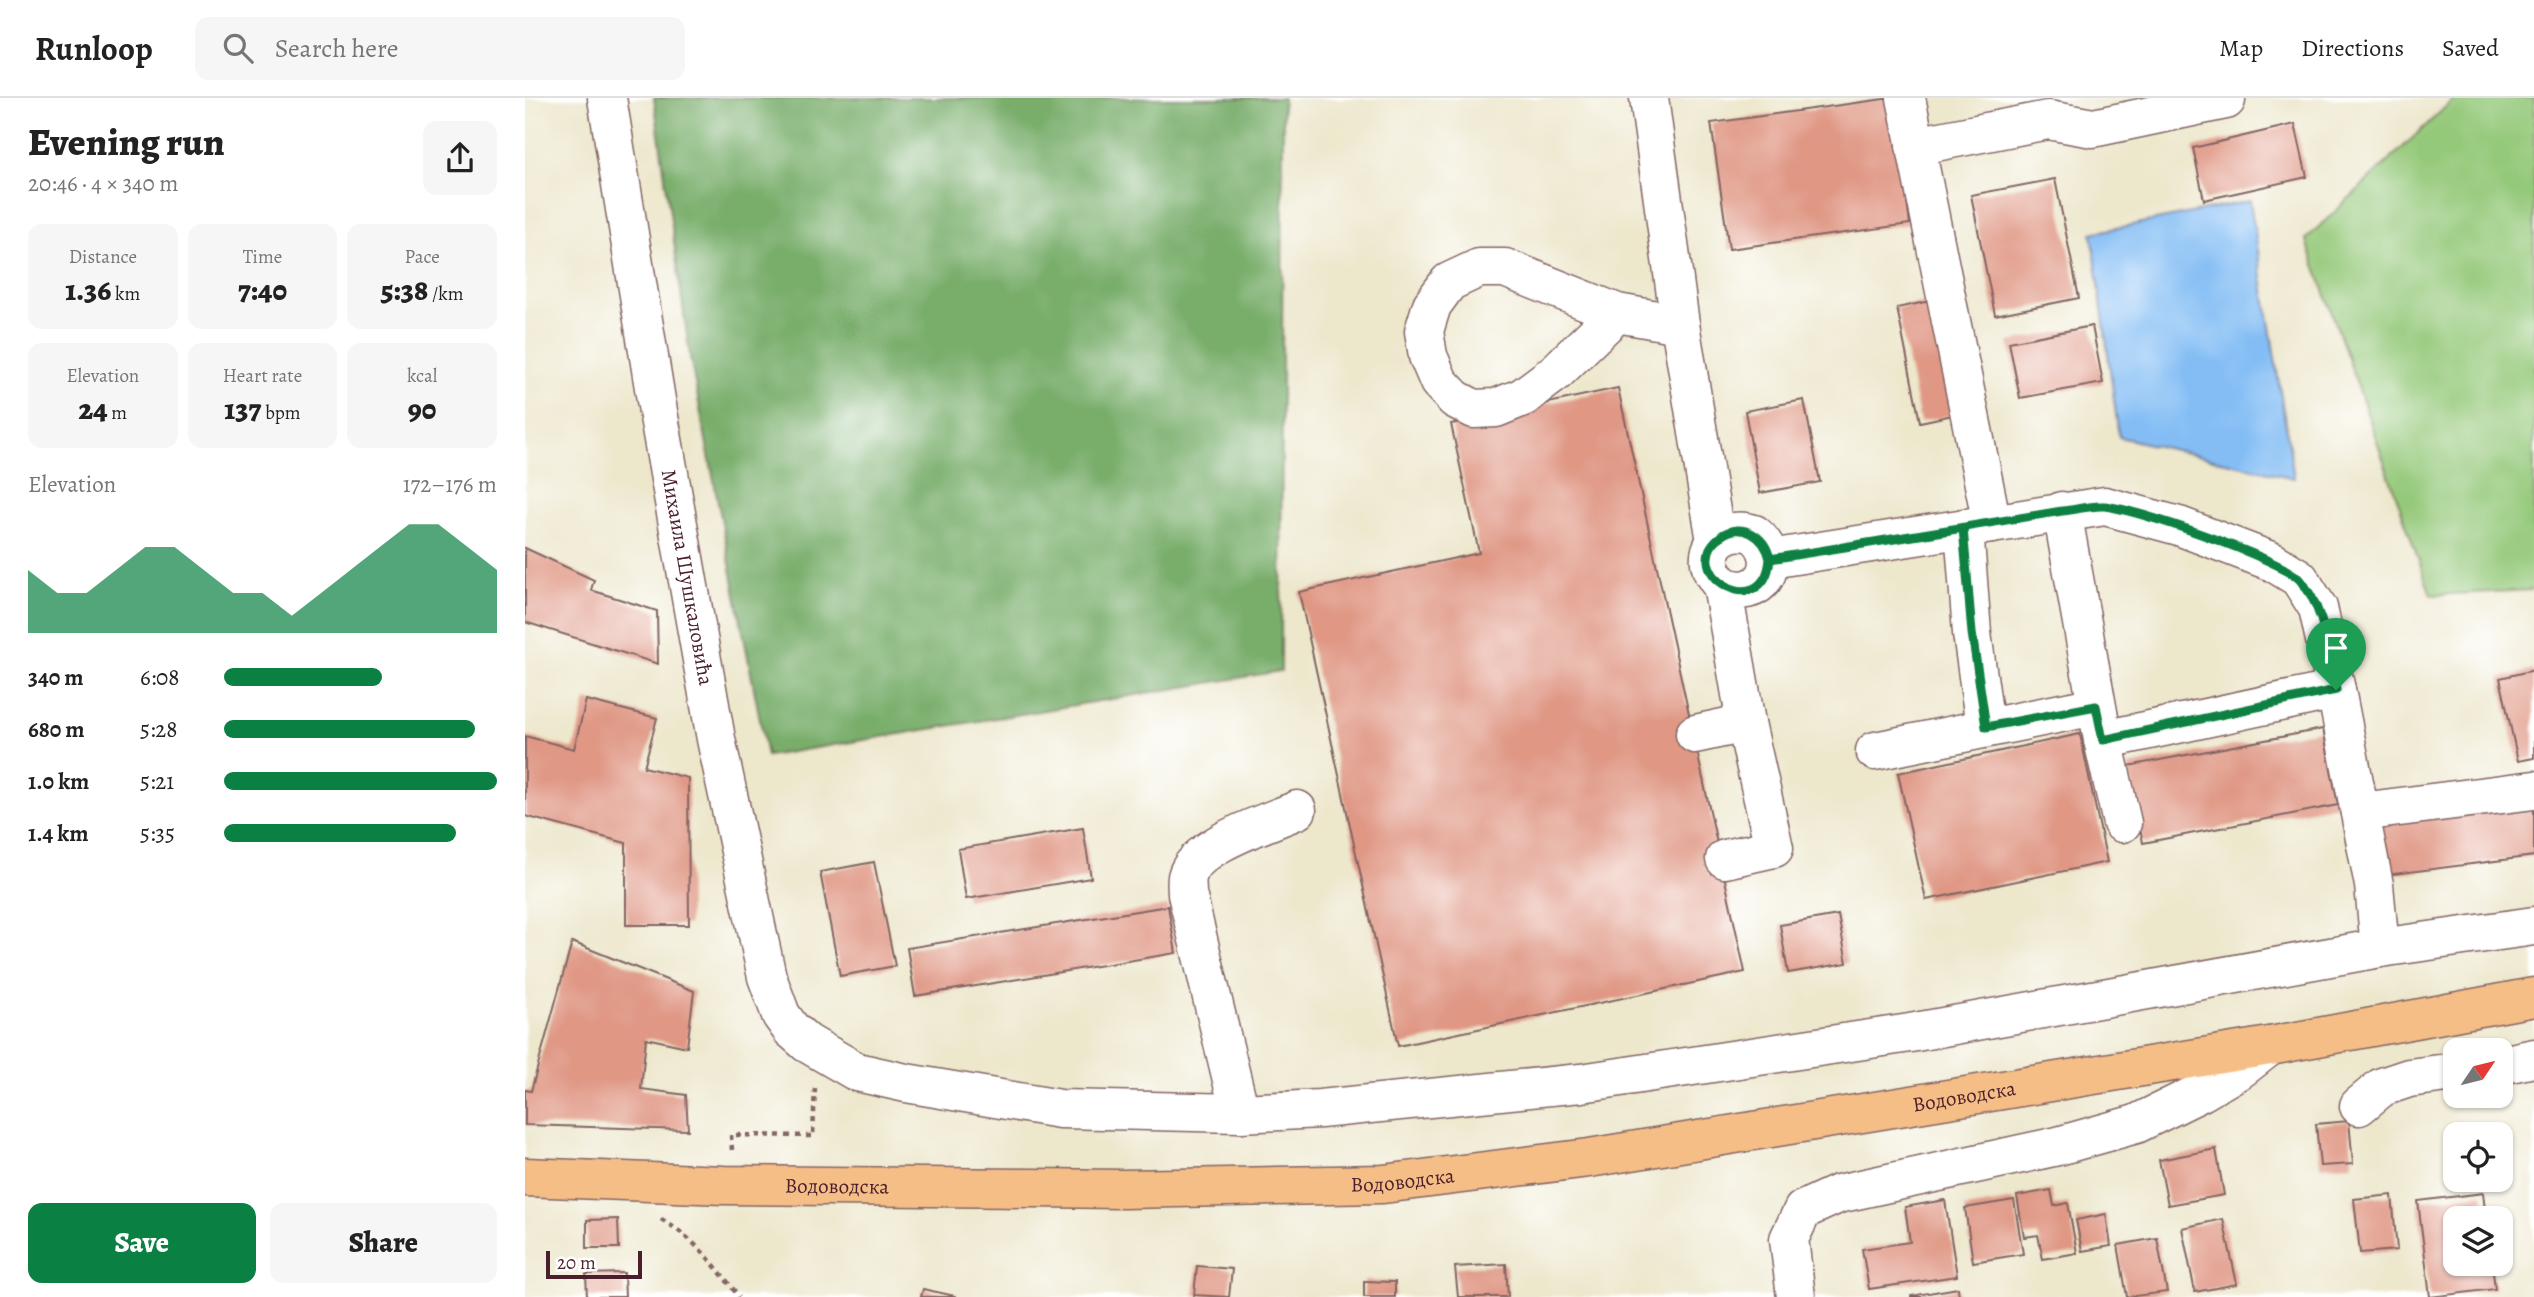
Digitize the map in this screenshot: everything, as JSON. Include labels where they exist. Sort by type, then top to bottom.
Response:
[{"type":"main road","name":"Водоводска","points":[[525,1177],[724,1185],[1111,1189],[1383,1184],[1589,1158],[2270,1046],[2534,997]]},
{"type":"street","name":"Михаила Шушкаловића","points":[[607,98],[656,400],[716,739],[767,976],[781,1015],[791,1029],[807,1043],[857,1072],[906,1083],[1060,1109],[1240,1113]]},
{"type":"street","points":[[1649,98],[1680,324],[1716,541]]},
{"type":"street","points":[[1906,98],[1977,526],[1972,633],[1986,727]]},
{"type":"street","points":[[1915,146],[2047,120],[2093,128],[2226,100]]},
{"type":"street","points":[[1617,313],[1555,373],[1523,397],[1496,408],[1474,409],[1455,399],[1439,382],[1428,356],[1424,331],[1432,304],[1449,282],[1479,268],[1505,268],[1617,313],[1680,324]]},
{"type":"street","points":[[1770,559],[2105,506],[2179,526],[2273,562],[2299,578],[2318,608],[2336,690],[2374,885],[2380,948]]},
{"type":"street","points":[[2062,511],[2100,723],[2122,823]]},
{"type":"street","points":[[1721,585],[1740,591],[1758,584],[1769,568],[1768,549],[1754,534],[1734,531],[1716,541],[1711,549],[1710,569],[1721,585],[1746,723],[1774,848],[1725,859]]},
{"type":"street","points":[[1875,751],[1986,727],[2100,723],[2336,690]]},
{"type":"street","points":[[1695,734],[1746,723]]},
{"type":"street","points":[[2360,812],[2534,790]]},
{"type":"street","points":[[1297,810],[1214,846],[1195,861],[1187,877],[1187,894],[1240,1113],[1320,1109],[1581,1083],[1910,1033],[2380,948],[2534,926]]},
{"type":"street","name":"Водоводска","points":[[1796,1297],[1789,1239],[1803,1210],[1838,1194],[2059,1146],[2136,1124],[2201,1093],[2242,1068],[2270,1046]]},
{"type":"street","points":[[2513,1062],[2534,1058]]},
{"type":"street","points":[[2359,1106],[2382,1087],[2409,1077],[2443,1073]]},
{"type":"path","points":[[731,1151],[731,1135],[813,1136],[815,1098]]},
{"type":"path","points":[[651,1215],[690,1238],[715,1264],[739,1297]]},
{"type":"green space","points":[[654,98],[1283,98],[1281,671],[767,756],[690,357]]},
{"type":"green space","points":[[2455,98],[2534,98],[2534,590],[2431,595],[2306,239]]},
{"type":"water","points":[[2250,201],[2294,478],[2119,437],[2092,233]]},
{"type":"building","points":[[1892,98],[1910,224],[1729,249],[1711,123]]},
{"type":"building","points":[[2295,124],[2307,177],[2204,200],[2193,148]]},
{"type":"building","points":[[2055,179],[2079,298],[1995,315],[1971,195]]},
{"type":"building","points":[[1930,301],[1953,415],[1920,422],[1897,308]]},
{"type":"building","points":[[2092,326],[2103,383],[2020,398],[2009,342]]},
{"type":"building","points":[[1618,388],[1745,972],[1398,1046],[1299,592],[1479,553],[1451,424]]},
{"type":"building","points":[[1804,400],[1820,482],[1760,493],[1745,411]]},
{"type":"building","points":[[525,548],[594,580],[591,590],[657,611],[658,664],[525,622]]},
{"type":"building","points":[[2534,670],[2534,758],[2518,761],[2500,678]]},
{"type":"building","points":[[586,700],[657,718],[644,767],[688,778],[689,925],[626,925],[626,843],[525,816],[525,736],[574,749]]},
{"type":"building","points":[[2323,729],[2338,805],[2143,843],[2128,766]]},
{"type":"building","points":[[2080,734],[2107,862],[1926,900],[1898,773]]},
{"type":"building","points":[[2534,804],[2534,856],[2378,876],[2372,825]]},
{"type":"building","points":[[1083,828],[1091,878],[966,899],[958,849]]},
{"type":"building","points":[[874,862],[895,966],[840,976],[820,872]]},
{"type":"building","points":[[1168,906],[1176,953],[915,996],[907,948]]},
{"type":"building","points":[[1838,915],[1847,963],[1788,973],[1780,925]]},
{"type":"building","points":[[572,942],[694,991],[687,1047],[646,1038],[641,1089],[686,1095],[688,1130],[525,1125],[525,1090],[531,1091]]},
{"type":"building","points":[[2349,1121],[2353,1164],[2320,1166],[2316,1124]]},
{"type":"building","points":[[2216,1149],[2224,1195],[2168,1205],[2159,1160]]},
{"type":"building","points":[[2051,1190],[2054,1206],[2068,1203],[2077,1253],[2043,1259],[2038,1235],[2024,1237],[2017,1196]]},
{"type":"building","points":[[2483,1193],[2485,1206],[2443,1206],[2443,1276],[2493,1276],[2495,1289],[2430,1297],[2418,1201]]},
{"type":"building","points":[[2392,1195],[2397,1250],[2360,1253],[2354,1199]]},
{"type":"building","points":[[1945,1200],[1957,1276],[1869,1289],[1862,1249],[1910,1242],[1905,1207]]},
{"type":"building","points":[[2014,1200],[2023,1254],[1973,1262],[1965,1208]]},
{"type":"building","points":[[2106,1214],[2111,1246],[2082,1251],[2076,1220]]},
{"type":"building","points":[[618,1219],[619,1248],[587,1248],[587,1220]]},
{"type":"building","points":[[2223,1219],[2237,1284],[2195,1292],[2182,1228]]},
{"type":"building","points":[[2157,1238],[2167,1292],[2127,1297],[2118,1245]]},
{"type":"building","points":[[1506,1264],[1508,1297],[1458,1297],[1455,1267]]},
{"type":"building","points":[[1197,1266],[1232,1269],[1229,1297],[1194,1295]]},
{"type":"building","points":[[624,1273],[625,1297],[587,1297],[586,1274]]},
{"type":"building","points":[[1364,1281],[1395,1282],[1395,1297],[1364,1297]]},
{"type":"building","points":[[1958,1288],[1959,1297],[1911,1297],[1911,1296]]},
{"type":"building","points":[[923,1289],[955,1296],[955,1297],[921,1297]]},
{"type":"route","points":[[2336,690],[2103,740],[2096,706],[1986,727],[1972,633],[1963,528],[1770,559],[1765,577],[1758,584],[1740,591],[1721,585],[1715,578],[1710,569],[1711,549],[1725,534],[1744,531],[1762,540],[1770,559],[2062,511],[2105,506],[2179,526],[2273,562],[2299,578],[2318,608],[2336,690]]}]
